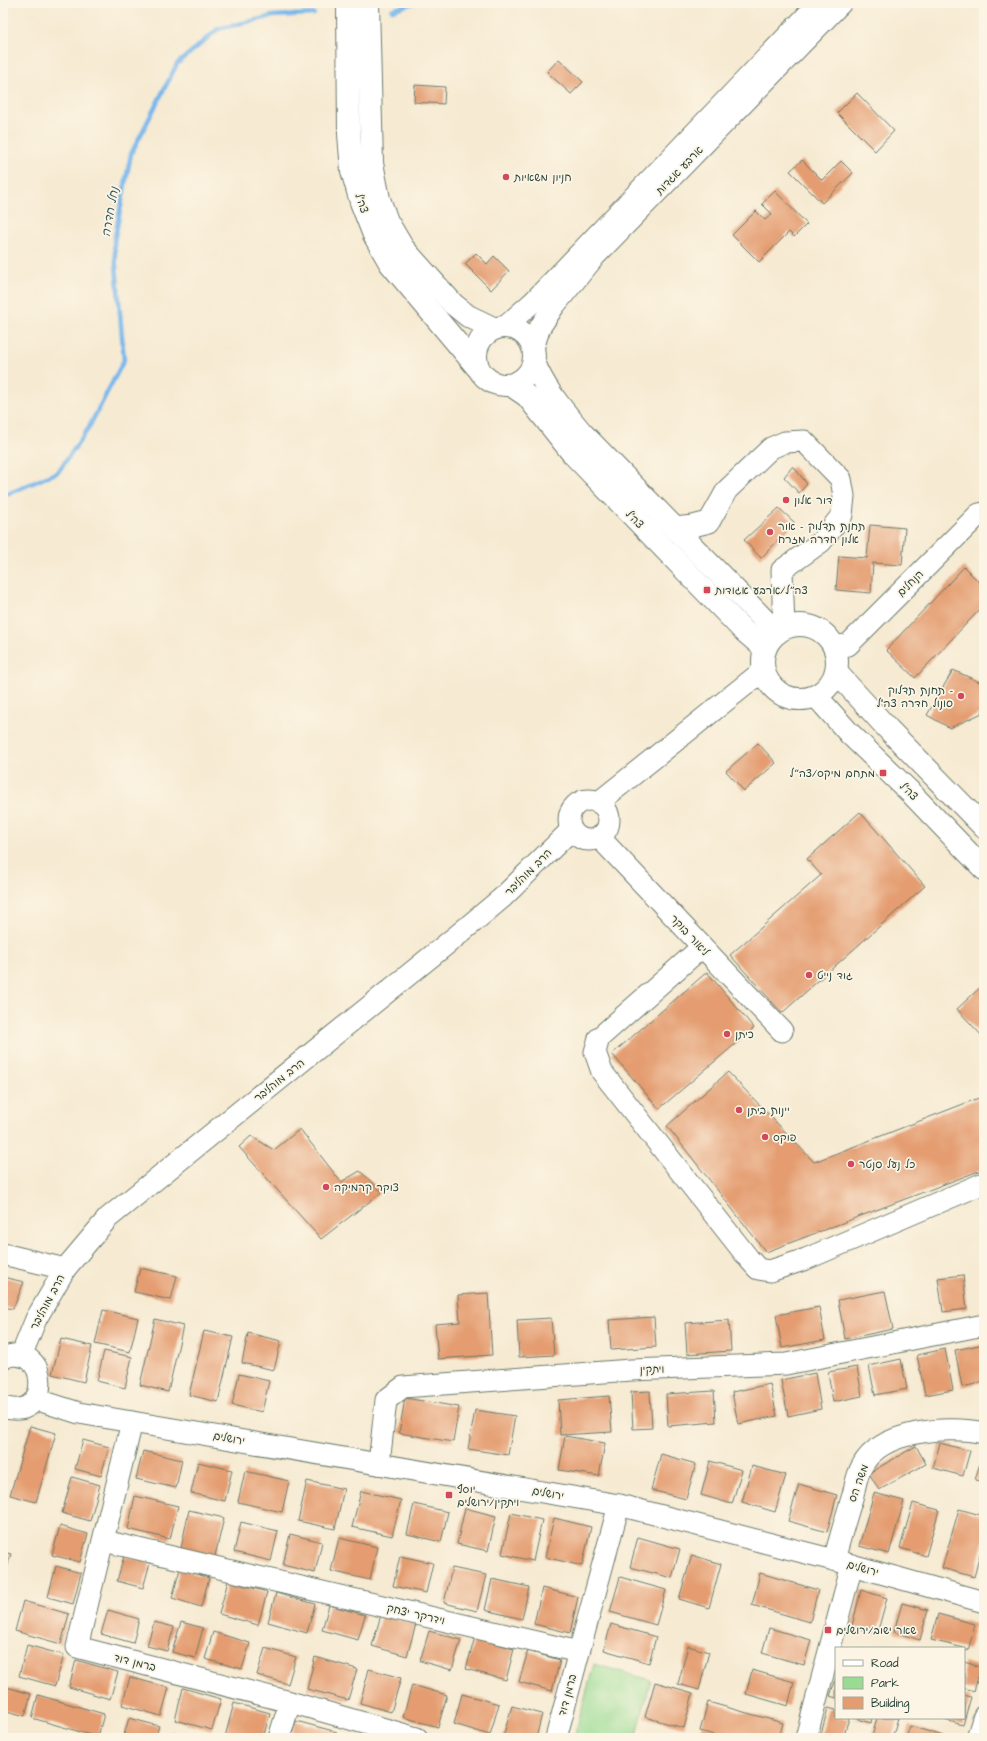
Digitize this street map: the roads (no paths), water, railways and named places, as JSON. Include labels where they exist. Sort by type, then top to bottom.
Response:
[{"type":"main road","name":"צה\"ל","points":[[348,3],[349,134],[352,171],[360,202],[374,235],[390,263],[477,367]]},
{"type":"main road","name":"צה\"ל","points":[[368,3],[372,163],[379,199],[387,221],[403,248],[453,304],[468,316],[499,327]]},
{"type":"main road","points":[[499,327],[519,329],[527,335],[532,343],[533,355],[530,371],[524,378],[511,385],[496,384],[488,380],[477,367],[476,348],[480,340],[486,333],[499,327]]},
{"type":"main road","name":"צה\"ל","points":[[533,355],[540,378],[568,417],[675,528],[773,645]]},
{"type":"main road","name":"צה\"ל","points":[[511,385],[527,396],[573,454],[743,630],[773,645]]},
{"type":"main road","points":[[794,625],[813,627],[825,634],[834,646],[838,663],[836,672],[829,687],[816,696],[805,699],[794,699],[783,696],[771,685],[773,645],[794,625]]},
{"type":"main road","points":[[836,672],[889,730],[984,827]]},
{"type":"main road","name":"צה\"ל","points":[[816,696],[849,733],[910,792],[984,869]]},
{"type":"street","name":"ארבע אגדות","points":[[499,327],[534,300],[819,3]]},
{"type":"street","name":"ארבע אגדות","points":[[533,355],[540,327],[554,306],[590,262],[841,3]]},
{"type":"street","points":[[599,802],[773,645],[782,570],[821,542],[842,515],[844,496],[841,479],[804,441],[785,442],[771,448],[727,490],[708,522],[693,526],[675,528]]},
{"type":"street","name":"הנחלים","points":[[834,646],[848,645],[979,514],[984,513]]},
{"type":"street","points":[[586,799],[599,802],[608,812],[608,827],[599,837],[587,840],[575,835],[571,830],[568,817],[574,805],[586,799]]},
{"type":"street","name":"הרב מוהליבר","points":[[12,1357],[65,1269],[108,1218],[502,898],[571,830]]},
{"type":"street","name":"ליאור בוקר","points":[[599,837],[782,1031]]},
{"type":"street","points":[[702,947],[599,1038],[595,1052],[602,1072],[758,1269],[770,1271],[806,1259],[984,1183]]},
{"type":"street","points":[[3,1254],[65,1269]]},
{"type":"street","name":"ויתקין","points":[[378,1464],[386,1400],[403,1387],[631,1370],[786,1364],[984,1325]]},
{"type":"street","points":[[3,1407],[20,1409],[28,1405],[35,1399],[41,1382],[35,1366],[29,1360],[12,1357]]},
{"type":"street","name":"ירושלים","points":[[35,1399],[79,1413],[619,1505],[843,1563],[984,1602]]},
{"type":"street","name":"ברמן דוד","points":[[132,1422],[77,1647],[290,1702],[417,1738]]},
{"type":"street","name":"משה הס","points":[[806,1738],[843,1563],[861,1466],[872,1452],[891,1440],[916,1432],[945,1431],[984,1433]]},
{"type":"street","points":[[579,1652],[619,1505]]},
{"type":"street","name":"וידרקר יצחק","points":[[104,1541],[579,1652]]},
{"type":"street","name":"ברמן דוד","points":[[556,1738],[579,1652]]},
{"type":"street","points":[[279,1738],[290,1702]]},
{"type":"street","points":[[978,1738],[984,1716]]},
{"type":"waterway","name":"נחל חדרה","points":[[392,10],[413,3]]},
{"type":"waterway","name":"נחל חדרה","points":[[3,496],[58,472],[88,429],[124,360],[114,242],[131,154],[177,64],[218,29],[273,16],[314,14]]},
{"type":"place","name":"חניון משאיות","points":[[506,177]]},
{"type":"place","name":"דור אלון","points":[[786,500]]},
{"type":"place","name":"תחנת תדלוק - אור אלון חדרה מזרח","points":[[770,532]]},
{"type":"place","name":"צה״ל/ארבע אגודות","points":[[707,590]]},
{"type":"place","name":"תחנת תדלוק - סונול חדרה צה\"ל","points":[[961,696]]},
{"type":"place","name":"מתחם מיקס/צה״ל","points":[[883,773]]},
{"type":"place","name":"גוד נייט","points":[[809,975]]},
{"type":"place","name":"כיתן","points":[[727,1034]]},
{"type":"place","name":"יינות ביתן","points":[[739,1110]]},
{"type":"place","name":"פוקס","points":[[765,1137]]},
{"type":"place","name":"כל נעל סנטר","points":[[851,1164]]},
{"type":"place","name":"צוקר קרמיקה","points":[[326,1187]]},
{"type":"place","name":"יוסף ויתקין/ירושלים","points":[[449,1495]]},
{"type":"place","name":"שאר ישוב/ירושלים","points":[[828,1630]]}]
